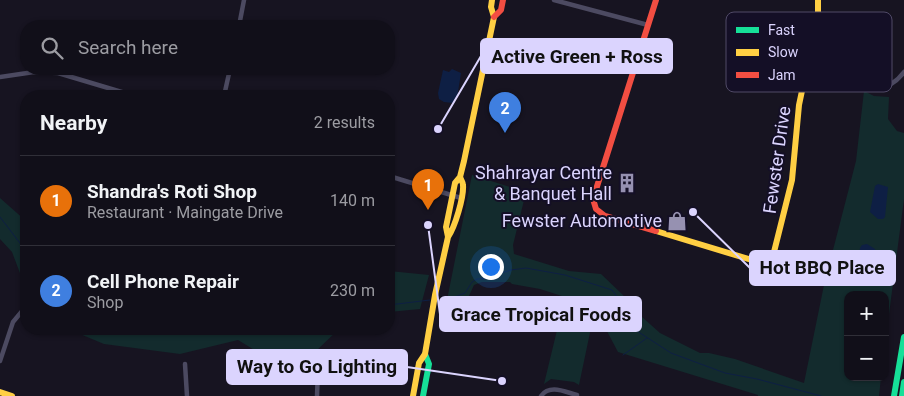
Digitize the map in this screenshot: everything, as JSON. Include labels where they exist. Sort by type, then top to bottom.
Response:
[{"type":"street","points":[[240,20],[244,0]]},
{"type":"street","points":[[412,396],[418,363],[425,354],[435,295],[448,237],[446,227],[452,196],[455,183],[460,176],[494,17],[491,7],[492,0]]},
{"type":"street","points":[[494,17],[501,10],[503,0]]},
{"type":"street","points":[[554,0],[648,25],[656,0]]},
{"type":"street","name":"Fewster Drive","points":[[648,25],[593,199],[597,212],[605,216],[760,264],[769,262],[774,256],[792,180],[799,105],[802,92]]},
{"type":"street","points":[[892,82],[904,72]]},
{"type":"street","points":[[0,77],[20,74]]},
{"type":"street","points":[[64,75],[112,90]]},
{"type":"street","points":[[225,90],[229,75]]},
{"type":"street","points":[[448,237],[454,230],[461,198],[463,184],[460,176]]},
{"type":"street","points":[[395,178],[461,198]]},
{"type":"street","points":[[0,361],[13,322],[20,314]]},
{"type":"street","points":[[894,396],[904,337]]},
{"type":"street","points":[[423,396],[429,364],[425,354]]},
{"type":"street","points":[[317,396],[318,369],[323,357]]},
{"type":"street","points":[[185,364],[187,396]]},
{"type":"street","points":[[902,396],[904,382]]},
{"type":"street","points":[[541,396],[545,391],[553,389],[578,395]]},
{"type":"street","points":[[0,392],[12,396]]},
{"type":"green space","points":[[864,92],[874,96],[889,97],[888,119],[897,131],[904,133],[904,199],[889,314],[889,291],[844,291],[844,381],[881,381],[879,396],[758,396],[618,352],[601,320],[604,307],[596,304],[579,385],[574,382],[551,379],[544,384],[565,297],[510,282],[482,282],[474,285],[469,296],[446,305],[472,175],[526,192],[513,245],[514,254],[569,271],[601,274],[623,295],[632,308],[660,333],[700,353],[709,353],[735,359],[804,383],[824,285],[856,161]]},
{"type":"green space","points":[[0,198],[20,216],[20,273],[12,252],[0,239]]},
{"type":"green space","points":[[395,272],[429,275],[420,309],[395,311]]},
{"type":"green space","points":[[82,335],[333,335],[315,352],[271,360],[238,340],[180,354],[104,344]]},
{"type":"water","points":[[452,69],[461,73],[457,98],[453,103],[444,102],[439,99],[438,93],[443,70],[449,72]]},
{"type":"water","points":[[878,184],[888,187],[885,217],[883,219],[878,219],[870,212],[875,186]]},
{"type":"water","points":[[867,244],[875,249],[875,271],[870,283],[860,283],[855,274],[860,248],[862,245]]},
{"type":"waterway","points":[[0,217],[20,243]]},
{"type":"waterway","points":[[437,300],[449,299],[465,293],[472,282],[477,279],[493,278],[498,274],[511,270],[526,268],[565,275],[612,290],[629,312],[637,331],[671,353],[725,373],[757,379],[821,396]]},
{"type":"waterway","points":[[395,304],[430,300]]},
{"type":"waterway","points":[[623,355],[647,338]]},
{"type":"traffic: fast","points":[[894,396],[904,337]]},
{"type":"traffic: fast","points":[[423,396],[429,364],[425,354]]},
{"type":"traffic: fast","points":[[902,396],[904,382]]},
{"type":"traffic: slow","points":[[413,396],[419,363],[425,354],[435,295],[448,237],[446,227],[455,183],[460,177],[464,161],[494,17],[491,7],[492,0]]},
{"type":"traffic: slow","points":[[818,0],[818,12]]},
{"type":"traffic: slow","points":[[656,231],[765,264],[772,260],[792,180],[802,92]]},
{"type":"traffic: slow","points":[[448,237],[461,204],[463,184],[460,177]]},
{"type":"traffic: slow","points":[[0,392],[12,396]]},
{"type":"traffic: jam","points":[[494,17],[501,10],[503,0]]},
{"type":"traffic: jam","points":[[656,0],[593,199],[596,209],[605,216],[656,231]]},
{"type":"place","name":"Active Green + Ross","points":[[438,129]]},
{"type":"place","name":"Cell Phone Repair","points":[[505,133]]},
{"type":"place","name":"Shahrayar Centre & Banquet Hall","points":[[627,183]]},
{"type":"place","name":"Shandra's Roti Shop","points":[[428,210]]},
{"type":"place","name":"Hot BBQ Place","points":[[693,212]]},
{"type":"place","name":"Fewster Automotive","points":[[677,221]]},
{"type":"place","name":"Grace Tropical Foods","points":[[428,225]]},
{"type":"place","name":"Way to Go Lighting","points":[[502,381]]}]
